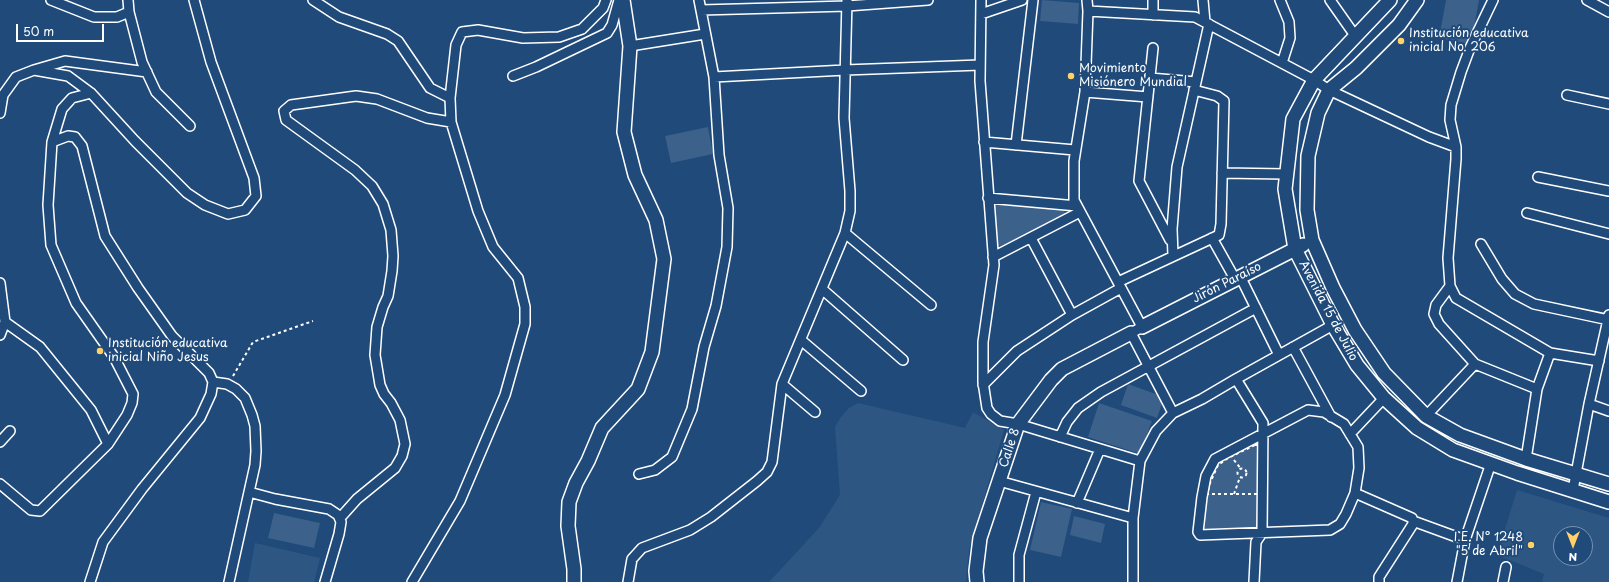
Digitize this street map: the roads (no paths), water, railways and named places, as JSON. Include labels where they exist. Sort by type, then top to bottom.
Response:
[{"type":"street","points":[[51,0],[94,17],[117,17],[129,12]]},
{"type":"street","points":[[128,0],[129,12],[142,62],[156,92],[190,126]]},
{"type":"street","points":[[34,70],[68,76],[91,93],[135,141],[187,193],[205,205],[228,214],[245,210],[256,196],[254,178],[212,62],[194,0]]},
{"type":"street","points":[[313,0],[339,17],[387,34],[398,41],[430,88],[450,98]]},
{"type":"street","points":[[412,582],[460,501],[505,395],[525,324],[525,307],[518,278],[493,247],[478,211],[451,122],[450,98],[456,45],[462,32],[478,30],[523,38],[559,37],[582,29],[603,8],[606,0]]},
{"type":"street","points":[[513,76],[536,67],[607,33],[612,26],[619,0]]},
{"type":"street","points":[[574,582],[574,569],[568,526],[569,502],[576,483],[588,461],[602,428],[638,389],[652,352],[664,259],[656,220],[635,175],[624,132],[630,46],[623,0]]},
{"type":"street","points":[[639,474],[655,470],[672,457],[692,409],[704,348],[716,306],[727,247],[728,208],[719,155],[714,77],[699,0]]},
{"type":"street","points":[[700,10],[928,0]]},
{"type":"street","points":[[980,0],[980,65],[984,142],[994,265],[983,342],[983,384],[987,408],[991,414],[1000,421],[1018,424],[1140,461]]},
{"type":"street","points":[[981,14],[1022,0]]},
{"type":"street","points":[[1016,145],[1033,0]]},
{"type":"street","points":[[1087,0],[1088,11],[1085,92],[1075,150],[1074,200],[1120,285],[1149,367],[1172,413]]},
{"type":"street","points":[[1152,0],[1153,15]]},
{"type":"street","points":[[1173,256],[1172,229],[1176,168],[1195,86],[1207,23],[1203,0]]},
{"type":"street","points":[[1280,0],[1289,22],[1290,38],[1282,63]]},
{"type":"street","points":[[1330,0],[1356,37]]},
{"type":"street","name":"Avenida 15 de Julio","points":[[1390,0],[1314,80],[1293,119],[1285,189],[1295,249],[1333,325],[1357,365],[1384,398],[1417,428],[1453,450],[1491,464],[1609,502]]},
{"type":"street","name":"Avenida 15 de Julio","points":[[1417,0],[1399,25],[1356,68],[1329,90],[1318,113],[1308,156],[1307,210],[1312,240],[1332,288],[1355,330],[1384,373],[1426,416],[1460,435],[1526,459],[1609,484]]},
{"type":"street","points":[[1493,0],[1470,48],[1451,105],[1450,120],[1456,146],[1448,258],[1450,286],[1456,298],[1550,353],[1599,361]]},
{"type":"street","points":[[1587,0],[1609,12]]},
{"type":"street","points":[[628,582],[632,559],[642,548],[690,530],[711,517],[767,472],[772,462],[782,384],[845,233],[850,211],[850,191],[844,118],[847,3]]},
{"type":"street","points":[[1088,11],[1195,17],[1314,80],[1329,90],[1429,137],[1456,146]]},
{"type":"street","points":[[630,46],[705,34]]},
{"type":"street","points":[[1153,48],[1138,181],[1172,243]]},
{"type":"street","points":[[0,113],[3,94],[16,77],[65,61],[147,72]]},
{"type":"street","points":[[714,77],[980,65]]},
{"type":"street","points":[[983,384],[1017,351],[1072,315],[1120,285],[1173,256],[1219,235],[1221,224],[1224,101],[1217,96],[1195,86],[1150,78]]},
{"type":"street","points":[[1085,92],[1148,97]]},
{"type":"street","points":[[0,484],[31,510],[40,511],[108,444],[128,415],[132,403],[133,394],[114,357],[76,303],[51,245],[48,205],[52,142],[62,109],[72,98],[91,93]]},
{"type":"street","points":[[1567,95],[1609,104]]},
{"type":"street","points":[[340,518],[357,499],[395,468],[402,456],[404,444],[400,420],[380,385],[375,355],[377,327],[388,296],[392,272],[393,256],[391,230],[383,204],[372,186],[356,170],[286,120],[284,111],[290,105],[356,96],[377,99],[427,118],[451,122]]},
{"type":"street","points":[[52,142],[68,136],[75,137],[82,146],[105,236],[138,288],[172,336],[209,373],[213,382],[211,394],[200,418],[142,490],[103,542],[90,582]]},
{"type":"street","points":[[984,142],[1075,150]]},
{"type":"street","points":[[1222,173],[1286,174]]},
{"type":"street","points":[[1538,177],[1609,191]]},
{"type":"street","points":[[988,198],[1079,209]]},
{"type":"street","points":[[993,257],[1031,238],[1079,209]]},
{"type":"street","points":[[1527,213],[1609,234]]},
{"type":"street","points":[[845,233],[931,305]]},
{"type":"street","points":[[1031,238],[1072,315]]},
{"type":"street","points":[[1212,238],[1256,308],[1279,355]]},
{"type":"street","name":"Jirón Paraíso","points":[[1137,330],[1237,277],[1312,240]]},
{"type":"street","points":[[1480,244],[1502,279],[1515,294],[1534,304],[1609,318],[1589,404],[1573,490]]},
{"type":"street","points":[[0,283],[5,322],[0,335]]},
{"type":"street","points":[[1450,286],[1436,305],[1434,314],[1439,324],[1475,364],[1537,389]]},
{"type":"street","points":[[822,289],[903,360]]},
{"type":"street","points":[[1060,437],[1067,422],[1078,408],[1102,392],[1256,308]]},
{"type":"street","points":[[5,322],[40,346],[91,410],[108,444]]},
{"type":"street","points":[[1133,582],[1133,518],[1140,461],[1156,432],[1172,413],[1202,399],[1333,325]]},
{"type":"street","name":"Calle 8","points":[[977,582],[976,571],[980,538],[1018,424],[1051,380],[1062,369],[1137,330]]},
{"type":"street","points":[[801,340],[860,391]]},
{"type":"street","points":[[1293,347],[1331,417]]},
{"type":"street","points":[[1526,459],[1537,389],[1550,353]]},
{"type":"street","points":[[1426,416],[1475,364]]},
{"type":"street","points":[[1236,379],[1263,423],[1262,533],[1256,542],[1254,582]]},
{"type":"street","points":[[213,382],[227,384],[236,389],[245,398],[255,426],[256,451],[229,582]]},
{"type":"street","points":[[782,384],[814,412]]},
{"type":"street","points":[[1350,434],[1384,398]]},
{"type":"street","points":[[1589,404],[1609,411]]},
{"type":"street","points":[[1308,410],[1324,412],[1331,417],[1344,424],[1358,447],[1359,468],[1355,493],[1340,524],[1330,530],[1200,536],[1198,532],[1206,476],[1215,459],[1308,410]]},
{"type":"street","points":[[0,442],[10,431]]},
{"type":"street","points":[[1077,503],[1100,449]]},
{"type":"street","points":[[1457,582],[1465,540],[1491,464]]},
{"type":"street","points":[[999,481],[1133,518]]},
{"type":"street","points":[[248,492],[275,499],[329,509],[335,512],[340,518],[341,522],[325,582]]},
{"type":"street","points":[[1019,582],[1019,555],[1036,492]]},
{"type":"street","points":[[1355,493],[1412,518],[1413,521],[1465,540]]},
{"type":"street","points":[[1379,582],[1379,577],[1413,524],[1413,521]]},
{"type":"street","points":[[1503,582],[1506,567]]},
{"type":"place","name":"Institución educativa inicial No. 206","points":[[1401,41]]},
{"type":"place","name":"Movimiento Misiónero Mundial","points":[[1071,76]]},
{"type":"place","name":"Institución educativa inicial Niño Jesus","points":[[100,351]]},
{"type":"place","name":"I.E. N° 1248 \"5 de Abril\"","points":[[1531,545]]}]
